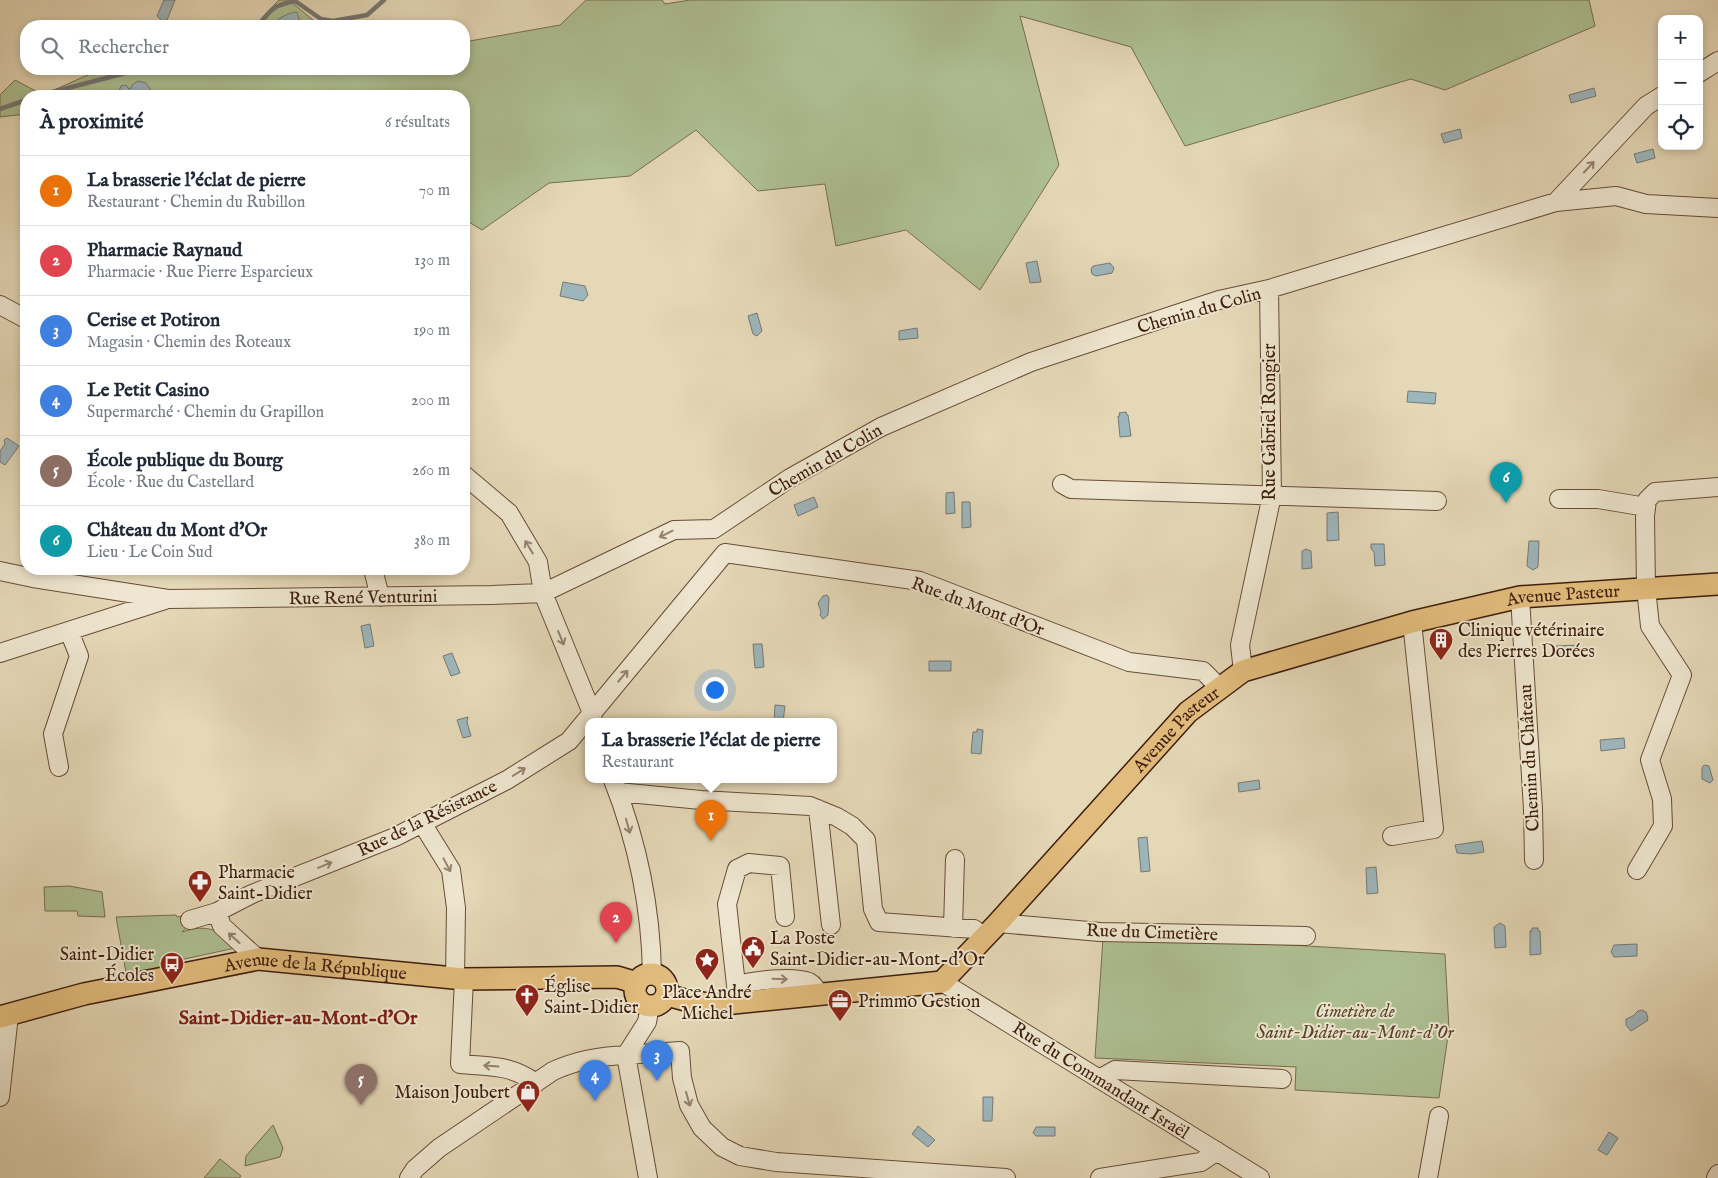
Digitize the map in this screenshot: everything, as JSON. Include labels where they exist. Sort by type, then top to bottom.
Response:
[{"type":"main road","name":"Avenue Pasteur","points":[[991,930],[1188,712],[1243,671],[1412,622],[1520,597],[1718,584]]},
{"type":"main road","points":[[659,1000],[668,990],[665,980],[661,977],[644,978],[635,988],[637,998],[645,1005],[659,1000],[685,1000],[714,1005],[737,994],[818,995],[942,982],[991,930]]},
{"type":"main road","name":"Avenue de la République","points":[[5,1016],[84,994],[258,959],[460,979],[644,978]]},
{"type":"street","points":[[1703,70],[1718,61]]},
{"type":"street","points":[[1556,202],[1646,106],[1658,98]]},
{"type":"street","name":"Chemin du Colin","points":[[714,529],[790,478],[880,427],[1030,362],[1218,300],[1269,290],[1556,202],[1616,196],[1646,204],[1718,208]]},
{"type":"street","name":"Rue Gabriel Rongier","points":[[1243,671],[1240,645],[1272,495],[1269,290]]},
{"type":"street","points":[[0,305],[20,316]]},
{"type":"street","points":[[470,480],[508,512],[538,562],[543,592],[593,718],[725,553],[714,529]]},
{"type":"street","points":[[1062,484],[1071,489],[1437,502]]},
{"type":"street","points":[[1637,870],[1663,826],[1662,798],[1650,760],[1682,675],[1650,626],[1646,588],[1647,500],[1655,492],[1718,486]]},
{"type":"street","points":[[1559,499],[1598,499],[1646,507]]},
{"type":"street","name":"Rue René Venturini","points":[[0,571],[168,599],[492,595],[543,592],[674,530],[714,529]]},
{"type":"street","name":"Rue du Mont d'Or","points":[[725,553],[920,581],[1129,662],[1203,671],[1220,688]]},
{"type":"street","points":[[374,575],[380,597]]},
{"type":"street","name":"Chemin du Château","points":[[1520,597],[1533,808],[1534,860]]},
{"type":"street","points":[[0,653],[168,599]]},
{"type":"street","points":[[1392,836],[1434,829],[1412,622]]},
{"type":"street","points":[[59,767],[53,734],[79,656],[69,631]]},
{"type":"street","name":"Rue de la Résistance","points":[[190,920],[217,912],[252,894],[395,838],[507,780],[569,741],[585,726]]},
{"type":"street","points":[[644,978],[652,956],[642,877],[616,786],[701,800],[810,806],[818,809],[831,924]]},
{"type":"street","name":"Rue du Cimetière","points":[[818,809],[852,826],[866,840],[873,909],[879,922],[991,930],[1306,936]]},
{"type":"street","points":[[422,823],[451,870],[456,908],[460,979],[460,1064],[507,1068],[523,1074],[536,1083]]},
{"type":"street","points":[[953,928],[955,859]]},
{"type":"street","points":[[737,994],[727,904],[737,869],[749,863],[780,866],[785,917]]},
{"type":"street","points":[[217,912],[222,926],[258,959]]},
{"type":"street","name":"Rue du Commandant Israël","points":[[942,982],[1260,1178]]},
{"type":"street","points":[[648,1178],[626,1055],[659,1000]]},
{"type":"street","points":[[0,1097],[5,1016]]},
{"type":"street","points":[[409,1178],[439,1148],[553,1071],[584,1059],[680,1051],[682,1078],[689,1105],[702,1128],[722,1147],[740,1156],[776,1162],[811,1171],[1006,1178]]},
{"type":"street","points":[[1099,1079],[1115,1070],[1282,1079]]},
{"type":"street","points":[[1428,1178],[1439,1116]]},
{"type":"street","points":[[1100,1178],[1201,1162],[1216,1151]]},
{"type":"street","points":[[1716,1178],[1718,1174]]},
{"type":"green space","points":[[279,0],[289,0],[313,20],[260,20]]},
{"type":"green space","points":[[586,0],[662,0],[665,4],[690,0],[1589,0],[1595,26],[1445,90],[1411,79],[1185,146],[1131,47],[1020,16],[1059,165],[980,290],[906,230],[836,246],[825,184],[758,191],[696,130],[630,176],[549,183],[482,230],[470,223],[470,90],[54,90],[88,75],[470,75],[470,41],[560,25]]},
{"type":"green space","points":[[15,80],[34,90],[20,90],[20,115],[0,117],[0,95]]},
{"type":"green space","points":[[69,886],[102,892],[105,917],[78,916],[77,911],[45,911],[44,887]]},
{"type":"green space","points":[[176,915],[177,917],[182,916],[186,928],[182,932],[199,928],[213,930],[240,947],[166,963],[165,967],[127,978],[116,917]]},
{"type":"green space","name":"Cimetière de Saint-Didier-au-Mont-d'Or","points":[[1103,938],[1187,939],[1445,954],[1449,1029],[1439,1098],[1295,1090],[1296,1067],[1095,1058]]},
{"type":"green space","points":[[273,1125],[283,1148],[280,1157],[245,1166],[246,1156]]},
{"type":"green space","points":[[220,1159],[241,1176],[239,1178],[204,1178]]},
{"type":"water","points":[[164,0],[175,0],[167,20],[161,20],[157,16]]},
{"type":"water","points":[[297,12],[299,20],[278,20],[283,16]]},
{"type":"water","points":[[138,81],[146,83],[150,90],[119,90],[121,86],[126,85],[129,89]]},
{"type":"water","points":[[1594,88],[1596,96],[1571,103],[1569,95]]},
{"type":"water","points":[[1460,129],[1462,138],[1444,143],[1441,134]]},
{"type":"water","points":[[1653,149],[1655,158],[1637,163],[1634,154]]},
{"type":"water","points":[[1037,261],[1041,282],[1030,283],[1026,263]]},
{"type":"water","points":[[1110,263],[1114,268],[1112,273],[1096,276],[1092,274],[1091,269],[1093,266]]},
{"type":"water","points":[[563,282],[585,286],[588,295],[583,301],[560,296]]},
{"type":"water","points":[[757,313],[762,331],[757,336],[753,334],[748,316]]},
{"type":"water","points":[[917,328],[918,338],[899,340],[899,331]]},
{"type":"water","points":[[1408,391],[1436,393],[1435,404],[1407,402]]},
{"type":"water","points":[[1126,412],[1131,436],[1120,437],[1118,416],[1120,416],[1119,413]]},
{"type":"water","points":[[7,438],[19,446],[5,465],[0,462],[0,451],[5,444],[4,440]]},
{"type":"water","points":[[954,492],[955,513],[946,514],[946,493]]},
{"type":"water","points":[[814,497],[818,507],[798,516],[794,505]]},
{"type":"water","points":[[962,502],[970,502],[971,527],[962,528]]},
{"type":"water","points":[[1338,512],[1339,540],[1327,541],[1327,513]]},
{"type":"water","points":[[1529,541],[1539,541],[1538,567],[1533,570],[1527,566]]},
{"type":"water","points":[[1371,544],[1384,544],[1385,565],[1375,566],[1374,552],[1371,549]]},
{"type":"water","points":[[1306,549],[1311,551],[1312,568],[1302,569],[1302,551]]},
{"type":"water","points":[[827,595],[829,598],[828,615],[823,619],[820,615],[818,603],[823,596]]},
{"type":"water","points":[[370,624],[374,646],[365,648],[361,626]]},
{"type":"water","points":[[753,644],[762,644],[764,667],[755,668]]},
{"type":"water","points":[[1578,645],[1579,653],[1557,654],[1556,646]]},
{"type":"water","points":[[452,653],[460,673],[451,676],[443,656]]},
{"type":"water","points":[[929,661],[951,661],[951,671],[929,671]]},
{"type":"water","points":[[775,705],[785,706],[784,718],[774,718]]},
{"type":"water","points":[[468,717],[467,722],[471,736],[463,738],[457,720]]},
{"type":"water","points":[[977,729],[983,730],[981,754],[971,753],[973,732],[977,732]]},
{"type":"water","points":[[1624,738],[1625,748],[1601,751],[1600,740]]},
{"type":"water","points":[[1704,765],[1709,766],[1713,780],[1710,783],[1702,779],[1702,768]]},
{"type":"water","points":[[1259,780],[1260,789],[1239,792],[1238,783]]},
{"type":"water","points":[[1147,837],[1150,871],[1141,872],[1138,838]]},
{"type":"water","points":[[1482,841],[1484,852],[1471,854],[1457,853],[1455,845]]},
{"type":"water","points":[[1376,867],[1378,893],[1367,894],[1366,868]]},
{"type":"water","points":[[1500,923],[1505,926],[1506,947],[1495,948],[1494,927]]},
{"type":"water","points":[[1532,928],[1538,928],[1538,931],[1540,931],[1541,954],[1530,955],[1530,931],[1532,931]]},
{"type":"water","points":[[1637,944],[1637,956],[1614,957],[1611,952],[1614,945]]},
{"type":"water","points":[[1638,1011],[1646,1012],[1647,1021],[1631,1031],[1626,1025],[1626,1019]]},
{"type":"water","points":[[983,1097],[993,1097],[992,1121],[983,1121]]},
{"type":"water","points":[[918,1126],[935,1140],[928,1147],[912,1134]]},
{"type":"water","points":[[1036,1127],[1055,1127],[1055,1136],[1036,1136],[1033,1133]]},
{"type":"water","points":[[1609,1132],[1618,1138],[1607,1155],[1598,1150]]},
{"type":"waterway","points":[[339,20],[367,15],[384,0]]},
{"type":"waterway","points":[[262,20],[266,15],[282,4],[295,1],[321,19],[327,20]]},
{"type":"waterway","points":[[60,90],[118,75]]},
{"type":"waterway","points":[[0,109],[20,102]]},
{"type":"place","name":"Château du Mont d'Or","points":[[1506,503]]},
{"type":"place","name":"Clinique vétérinaire des Pierres Dorées","points":[[1441,661]]},
{"type":"place","name":"La brasserie l'éclat de pierre","points":[[711,841]]},
{"type":"place","name":"Pharmacie Saint-Didier","points":[[200,903]]},
{"type":"place","name":"Pharmacie Raynaud","points":[[616,943]]},
{"type":"place","name":"La Poste Saint-Didier-au-Mont-d'Or","points":[[753,969]]},
{"type":"place","name":"Place André Michel","points":[[707,981]]},
{"type":"place","name":"Saint-Didier Écoles","points":[[172,985]]},
{"type":"place","name":"Église Saint-Didier","points":[[527,1017]]},
{"type":"place","name":"Primmo Gestion","points":[[840,1022]]},
{"type":"place","name":"Cerise et Potiron","points":[[657,1081]]},
{"type":"place","name":"Le Petit Casino","points":[[595,1101]]},
{"type":"place","name":"École publique du Bourg","points":[[361,1105]]},
{"type":"place","name":"Maison Joubert","points":[[528,1113]]},
{"type":"district","name":"Saint-Didier-au-Mont-d'Or","points":[[298,1017]]}]
